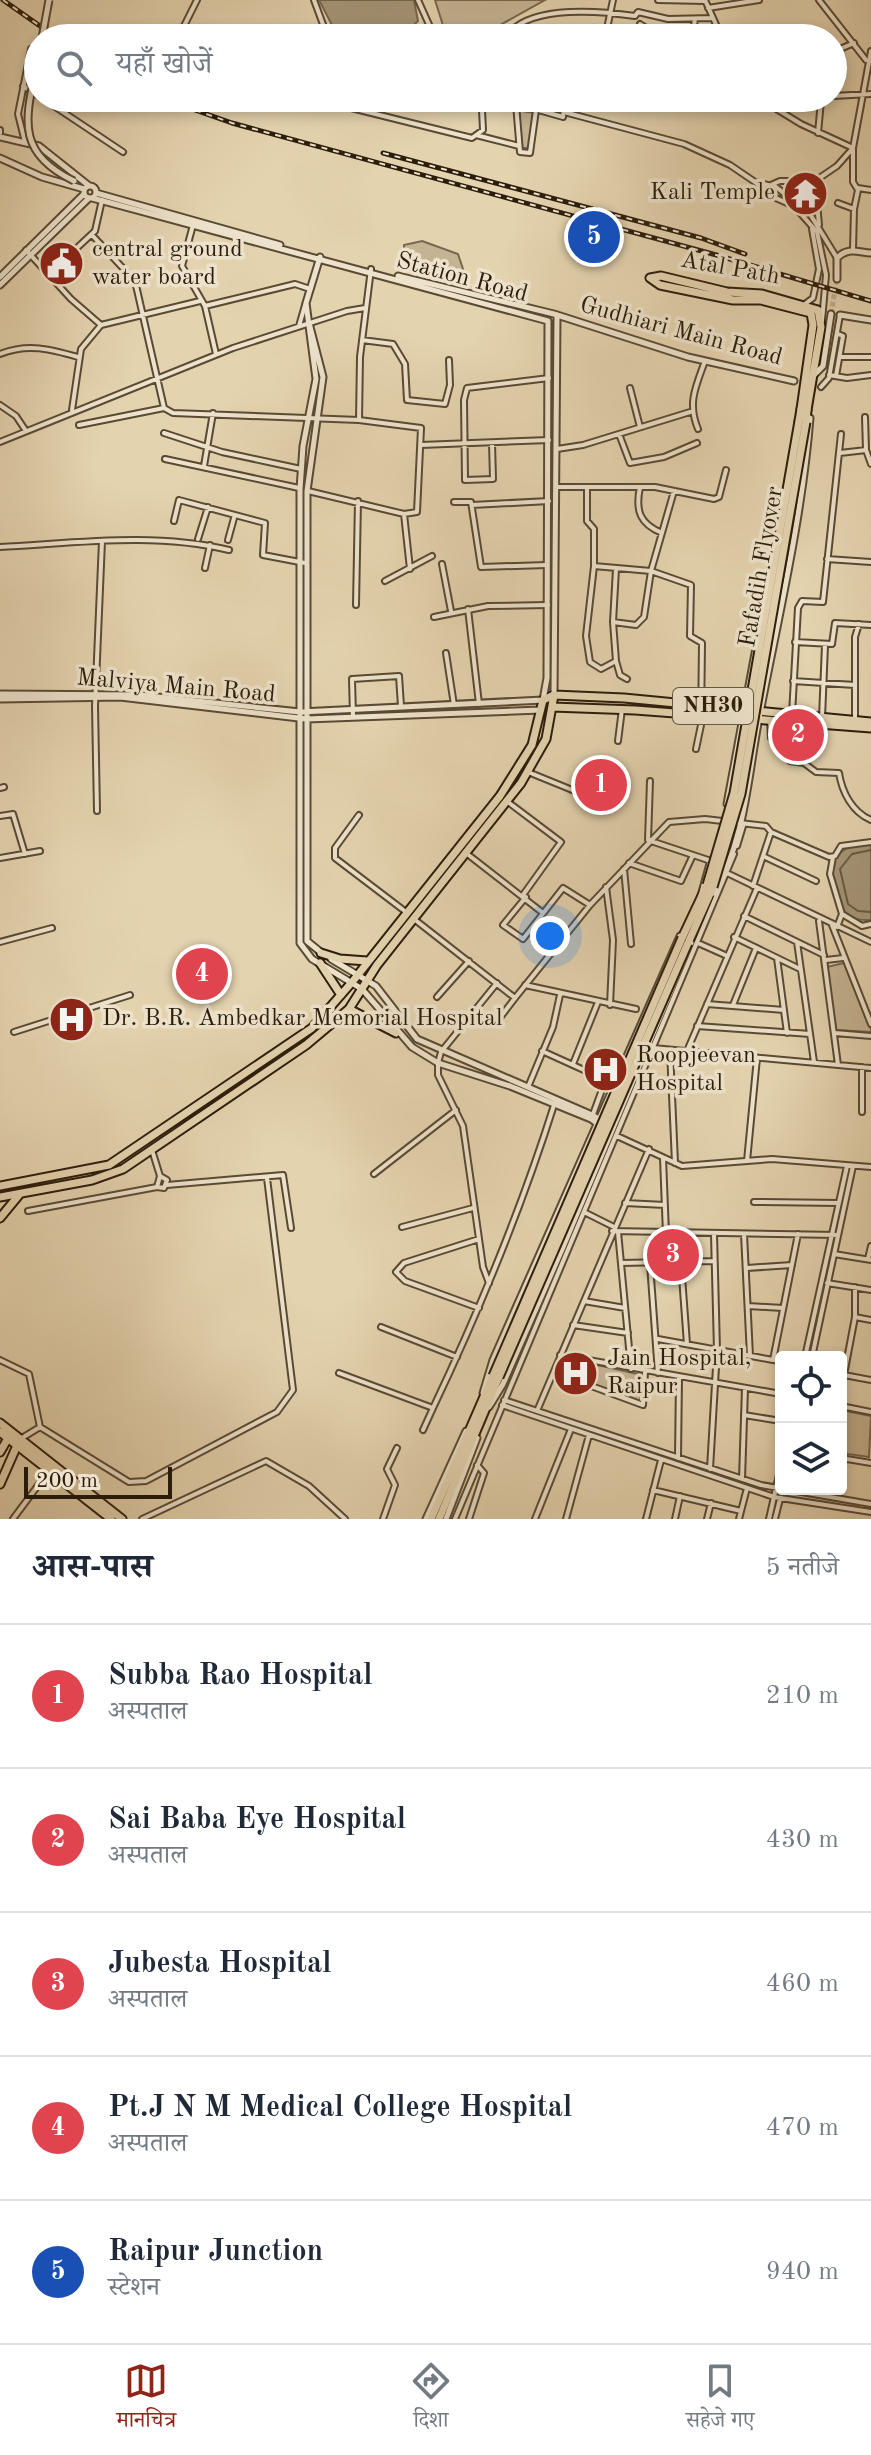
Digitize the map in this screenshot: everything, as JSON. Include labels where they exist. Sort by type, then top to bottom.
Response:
[{"type":"main road","name":"Atal Path","points":[[804,410],[813,325],[811,313],[761,300],[733,300],[660,285],[650,278],[661,276],[734,294],[756,293],[805,304],[820,313],[821,327]]},
{"type":"main road","points":[[804,410],[821,327]]},
{"type":"main road","name":"Fafadih Flyover","points":[[697,917],[741,794],[804,410]]},
{"type":"main road","points":[[0,1197],[105,1177],[152,1150],[306,1045],[349,1009],[367,979],[508,802],[528,772],[546,739],[554,695]]},
{"type":"main road","name":"NH30","points":[[554,695],[699,705],[760,716],[871,722]]},
{"type":"main road","name":"Malviya Main Road","points":[[543,700],[554,695]]},
{"type":"main road","points":[[0,1186],[90,1171],[118,1160],[312,1028],[513,778],[532,745],[543,700]]},
{"type":"main road","points":[[542,710],[554,707]]},
{"type":"main road","name":"NH30","points":[[554,707],[743,714]]},
{"type":"main road","name":"NH30","points":[[760,716],[770,720],[871,728]]},
{"type":"main road","name":"Fafadih Flyover","points":[[697,917],[701,897],[710,886]]},
{"type":"main road","points":[[429,1519],[478,1419],[697,917]]},
{"type":"main road","points":[[321,953],[340,959],[367,961]]},
{"type":"main road","points":[[320,963],[341,995]]},
{"type":"main road","points":[[349,1009],[396,1033]]},
{"type":"main road","points":[[0,1218],[21,1193]]},
{"type":"main road","points":[[0,1423],[6,1434],[122,1519]]},
{"type":"main road","points":[[0,1452],[6,1434]]},
{"type":"main road","points":[[18,1442],[48,1472],[111,1519]]},
{"type":"main road","points":[[0,1484],[18,1442]]},
{"type":"main road","points":[[439,1519],[464,1450]]},
{"type":"street","points":[[45,24],[49,0]]},
{"type":"street","points":[[185,24],[197,0]]},
{"type":"street","points":[[314,0],[323,24]]},
{"type":"street","points":[[418,0],[427,24]]},
{"type":"street","points":[[607,24],[613,0]]},
{"type":"street","points":[[658,0],[705,0],[716,24]]},
{"type":"street","points":[[708,8],[759,0]]},
{"type":"street","points":[[819,0],[836,24]]},
{"type":"street","points":[[523,24],[534,17],[609,12],[713,18]]},
{"type":"street","points":[[694,24],[695,19]]},
{"type":"street","points":[[847,38],[867,60]]},
{"type":"street","points":[[847,46],[854,43]]},
{"type":"street","points":[[853,249],[858,190],[855,188],[853,148],[871,51]]},
{"type":"street","points":[[24,81],[18,114],[25,142]]},
{"type":"street","points":[[847,95],[871,94]]},
{"type":"street","points":[[31,112],[28,134],[42,161],[92,194]]},
{"type":"street","points":[[63,112],[123,152]]},
{"type":"street","points":[[365,112],[464,138],[483,130],[482,112]]},
{"type":"street","points":[[517,112],[520,152],[530,153],[536,112]]},
{"type":"street","points":[[544,112],[563,117],[564,112],[684,144],[786,193],[819,225],[837,258],[837,279]]},
{"type":"street","points":[[782,112],[818,133],[853,148]]},
{"type":"street","points":[[818,133],[821,112]]},
{"type":"street","points":[[0,133],[39,146],[92,194],[100,220],[92,235],[80,242],[48,275]]},
{"type":"street","points":[[476,135],[519,146]]},
{"type":"street","points":[[771,185],[780,181],[815,181],[837,166],[853,148]]},
{"type":"street","points":[[0,158],[92,194],[371,270],[362,340],[359,420]]},
{"type":"street","points":[[815,181],[819,225]]},
{"type":"street","points":[[760,182],[762,192],[800,211],[817,232],[826,279],[821,327]]},
{"type":"street","points":[[855,188],[871,190]]},
{"type":"street","points":[[785,201],[786,193]]},
{"type":"street","points":[[0,277],[92,194]]},
{"type":"street","points":[[838,203],[854,209]]},
{"type":"street","points":[[800,211],[813,231],[819,260],[813,298],[805,304]]},
{"type":"street","points":[[193,223],[182,266],[205,306],[216,355]]},
{"type":"street","points":[[92,235],[135,281],[164,408]]},
{"type":"street","points":[[837,258],[853,249],[871,253]]},
{"type":"street","points":[[28,253],[101,325]]},
{"type":"street","points":[[0,285],[28,253]]},
{"type":"street","points":[[299,326],[320,257]]},
{"type":"street","name":"Gudhiari Main Road","points":[[371,270],[557,317],[705,361],[794,381]]},
{"type":"street","name":"Station Road","points":[[371,270],[548,321],[548,605],[547,678],[543,700]]},
{"type":"street","points":[[205,306],[295,284],[310,289]]},
{"type":"street","points":[[72,410],[78,357],[101,325],[200,301]]},
{"type":"street","points":[[304,490],[301,469],[316,362],[306,303]]},
{"type":"street","points":[[0,442],[72,410],[216,355],[308,322],[365,308]]},
{"type":"street","points":[[814,375],[823,366],[831,314]]},
{"type":"street","points":[[821,387],[829,375],[840,315],[871,320]]},
{"type":"street","name":"Station Road","points":[[554,695],[557,317]]},
{"type":"street","points":[[308,322],[313,329],[322,368],[317,419],[304,490],[302,562],[307,941],[355,978],[396,1033],[438,1063],[526,1090]]},
{"type":"street","points":[[836,376],[843,336],[838,334]]},
{"type":"street","points":[[362,340],[393,344],[405,364],[407,400],[445,404],[450,385],[449,360]]},
{"type":"street","points":[[0,354],[17,347],[46,347],[78,357]]},
{"type":"street","points":[[833,356],[871,357]]},
{"type":"street","points":[[698,429],[690,412],[705,361]]},
{"type":"street","points":[[829,375],[871,375]]},
{"type":"street","points":[[492,443],[493,479],[465,480],[467,388],[549,378]]},
{"type":"street","points":[[630,388],[640,427]]},
{"type":"street","points":[[0,405],[16,416],[26,431]]},
{"type":"street","points":[[79,425],[164,408],[173,413],[359,420],[421,428],[417,512],[404,514],[165,459]]},
{"type":"street","points":[[701,897],[701,886],[722,824],[797,415],[804,410]]},
{"type":"street","points":[[429,1519],[456,1448],[503,1384],[728,874],[741,825],[799,510],[807,457],[804,410]]},
{"type":"street","points":[[557,449],[690,412]]},
{"type":"street","points":[[204,466],[213,413]]},
{"type":"street","points":[[865,417],[869,438],[866,450],[871,464]]},
{"type":"street","points":[[164,433],[301,469]]},
{"type":"street","points":[[619,434],[630,463],[664,457],[697,443]]},
{"type":"street","points":[[793,716],[794,642],[799,602],[823,602],[841,434]]},
{"type":"street","points":[[421,445],[549,440]]},
{"type":"street","points":[[840,453],[866,450]]},
{"type":"street","points":[[556,487],[640,487],[709,499],[719,497],[726,470]]},
{"type":"street","points":[[587,487],[587,521],[594,529],[594,566],[586,636],[590,662],[601,669],[616,661]]},
{"type":"street","points":[[640,487],[640,518],[646,527],[662,533]]},
{"type":"street","points":[[613,622],[636,625],[644,617],[651,571],[674,491]]},
{"type":"street","points":[[174,521],[179,500],[234,518],[265,523],[263,555],[302,562]]},
{"type":"street","points":[[356,605],[358,501]]},
{"type":"street","points":[[454,502],[471,502],[472,505],[549,501]]},
{"type":"street","points":[[472,505],[481,567],[548,565]]},
{"type":"street","points":[[198,539],[208,507]]},
{"type":"street","points":[[404,514],[410,569]]},
{"type":"street","points":[[228,540],[234,518]]},
{"type":"street","points":[[97,811],[96,695],[102,541]]},
{"type":"street","points":[[0,547],[102,541],[178,541],[229,550]]},
{"type":"street","points":[[205,568],[210,545]]},
{"type":"street","points":[[385,581],[432,556]]},
{"type":"street","points":[[827,559],[871,562]]},
{"type":"street","points":[[442,564],[451,611]]},
{"type":"street","points":[[594,566],[651,571],[691,585],[690,636],[702,643],[696,749]]},
{"type":"street","points":[[616,568],[613,622],[616,661],[620,675],[627,679]]},
{"type":"street","points":[[434,617],[468,609],[548,605]]},
{"type":"street","points":[[468,609],[479,704]]},
{"type":"street","points":[[794,642],[832,644],[835,623],[871,625]]},
{"type":"street","points":[[856,721],[859,624]]},
{"type":"street","points":[[822,719],[825,645]]},
{"type":"street","points":[[446,653],[454,705]]},
{"type":"street","points":[[401,709],[399,676],[352,679],[353,714],[542,710]]},
{"type":"street","points":[[792,680],[855,685]]},
{"type":"street","name":"Malviya Main Road","points":[[0,696],[96,695],[304,715],[401,709],[421,711],[454,705],[543,700]]},
{"type":"street","points":[[464,705],[465,712]]},
{"type":"street","points":[[618,741],[622,709]]},
{"type":"street","points":[[304,715],[300,943],[303,952],[355,978],[367,979],[417,1039],[594,1119],[623,1138],[675,1164],[791,1160],[871,1167]]},
{"type":"street","points":[[770,720],[771,738],[790,761],[804,763],[816,772],[839,773],[841,789],[861,816],[871,820]]},
{"type":"street","points":[[528,772],[592,798]]},
{"type":"street","points":[[648,840],[650,781]]},
{"type":"street","points":[[508,802],[561,842],[503,925],[523,939],[563,888],[590,905]]},
{"type":"street","points":[[0,816],[13,814],[25,854]]},
{"type":"street","points":[[359,815],[335,848],[335,858],[406,912]]},
{"type":"street","points":[[499,1019],[606,887],[648,840],[677,819],[764,826],[771,832],[833,857]]},
{"type":"street","points":[[446,1519],[472,1455],[493,1360],[594,1119],[670,953],[725,871],[741,825]]},
{"type":"street","points":[[687,1051],[744,916],[771,832]]},
{"type":"street","points":[[648,840],[711,861]]},
{"type":"street","points":[[871,842],[841,846],[833,857],[830,874],[842,914],[862,926],[871,924]]},
{"type":"street","points":[[0,858],[40,851]]},
{"type":"street","points":[[466,853],[543,913]]},
{"type":"street","points":[[629,863],[681,881],[693,855]]},
{"type":"street","points":[[763,856],[816,881]]},
{"type":"street","points":[[624,869],[631,944]]},
{"type":"street","points":[[728,874],[819,920],[871,942]]},
{"type":"street","points":[[606,887],[613,940],[610,1005]]},
{"type":"street","points":[[842,914],[834,926],[843,958],[871,1024]]},
{"type":"street","points":[[744,916],[824,958],[843,958]]},
{"type":"street","points":[[455,1519],[685,962],[697,917]]},
{"type":"street","points":[[414,919],[515,998]]},
{"type":"street","points":[[819,920],[838,1065]]},
{"type":"street","points":[[0,942],[52,928]]},
{"type":"street","points":[[734,937],[801,970]]},
{"type":"street","points":[[797,942],[814,1063]]},
{"type":"street","points":[[698,943],[726,956]]},
{"type":"street","points":[[733,1005],[756,948]]},
{"type":"street","points":[[777,958],[787,1033]]},
{"type":"street","points":[[437,997],[469,961]]},
{"type":"street","points":[[489,1283],[479,1239],[463,1126],[438,1075],[438,1063],[441,1052],[497,983]]},
{"type":"street","points":[[525,985],[636,1009]]},
{"type":"street","points":[[14,1032],[130,995]]},
{"type":"street","points":[[526,1090],[553,1027],[560,995]]},
{"type":"street","points":[[573,1064],[598,1002]]},
{"type":"street","points":[[707,1004],[784,1010]]},
{"type":"street","points":[[697,1026],[810,1034]]},
{"type":"street","points":[[835,1033],[871,1036]]},
{"type":"street","points":[[653,1048],[871,1068]]},
{"type":"street","points":[[670,1050],[675,1164]]},
{"type":"street","points":[[542,1051],[606,1080]]},
{"type":"street","points":[[594,1119],[614,1057]]},
{"type":"street","points":[[747,1161],[757,1058]]},
{"type":"street","points":[[862,1067],[862,1112]]},
{"type":"street","points":[[423,1430],[479,1308],[555,1102]]},
{"type":"street","points":[[374,1174],[456,1110]]},
{"type":"street","points":[[537,1411],[649,1149]]},
{"type":"street","points":[[152,1150],[160,1176],[157,1187]]},
{"type":"street","points":[[663,1158],[666,1234]]},
{"type":"street","points":[[813,1351],[834,1254],[839,1203],[850,1166]]},
{"type":"street","points":[[806,1351],[850,1166]]},
{"type":"street","points":[[28,1211],[167,1185],[283,1175],[291,1228]]},
{"type":"street","points":[[160,1176],[166,1178],[167,1185]]},
{"type":"street","points":[[0,1360],[29,1374],[40,1427],[129,1482],[146,1481],[277,1412],[293,1390],[267,1178]]},
{"type":"street","points":[[754,1202],[839,1203]]},
{"type":"street","points":[[625,1203],[665,1205]]},
{"type":"street","points":[[402,1227],[474,1208]]},
{"type":"street","points":[[584,1212],[615,1230],[666,1234],[835,1236]]},
{"type":"street","points":[[615,1230],[631,1369]]},
{"type":"street","points":[[710,1469],[717,1350],[714,1234]]},
{"type":"street","points":[[744,1234],[750,1356]]},
{"type":"street","points":[[658,1339],[773,1360],[798,1234]]},
{"type":"street","points":[[479,1239],[404,1263],[396,1269],[397,1275],[405,1281],[479,1308]]},
{"type":"street","points":[[834,1254],[870,1260],[871,1246]]},
{"type":"street","points":[[620,1263],[714,1261]]},
{"type":"street","points":[[681,1263],[687,1344]]},
{"type":"street","points":[[650,1264],[658,1339],[658,1374]]},
{"type":"street","points":[[746,1268],[792,1265]]},
{"type":"street","points":[[827,1283],[871,1290]]},
{"type":"street","points":[[847,1353],[855,1317],[855,1287]]},
{"type":"street","points":[[583,1301],[625,1308]]},
{"type":"street","points":[[748,1306],[783,1308]]},
{"type":"street","points":[[855,1317],[871,1320]]},
{"type":"street","points":[[573,1325],[628,1333]]},
{"type":"street","points":[[381,1327],[457,1357]]},
{"type":"street","points":[[560,1355],[775,1393]]},
{"type":"street","points":[[589,1361],[583,1383],[643,1405],[645,1372]]},
{"type":"street","points":[[339,1373],[433,1408]]},
{"type":"street","points":[[847,1376],[871,1380]]},
{"type":"street","points":[[677,1462],[679,1377]]},
{"type":"street","points":[[742,1479],[745,1388]]},
{"type":"street","points":[[503,1402],[537,1411],[662,1457]]},
{"type":"street","points":[[503,1402],[571,1429],[777,1497],[871,1512]]},
{"type":"street","points":[[847,1407],[871,1412]]},
{"type":"street","points":[[744,1415],[775,1420]]},
{"type":"street","points":[[18,1442],[40,1427]]},
{"type":"street","points":[[535,1519],[571,1429]]},
{"type":"street","points":[[566,1519],[589,1435]]},
{"type":"street","points":[[383,1519],[395,1485],[387,1469],[397,1448]]},
{"type":"street","points":[[646,1519],[662,1457]]},
{"type":"street","points":[[847,1459],[871,1463]]},
{"type":"street","points":[[142,1519],[266,1461],[309,1486],[345,1519]]},
{"type":"street","points":[[677,1462],[775,1488]]},
{"type":"street","points":[[469,1519],[484,1473],[477,1465]]},
{"type":"street","points":[[13,1519],[48,1472]]},
{"type":"street","points":[[739,1519],[747,1488]]},
{"type":"street","points":[[653,1490],[741,1511]]},
{"type":"street","points":[[812,1495],[871,1504]]},
{"type":"street","points":[[675,1519],[680,1496]]},
{"type":"street","points":[[769,1519],[777,1497]]},
{"type":"street","points":[[775,1519],[777,1497]]},
{"type":"street","points":[[707,1519],[711,1503]]},
{"type":"shaded area","points":[[435,0],[545,0],[502,24],[443,24]]},
{"type":"shaded area","points":[[517,112],[534,113],[530,148],[522,148]]},
{"type":"shaded area","points":[[422,241],[458,254],[464,272],[404,256],[404,245]]},
{"type":"shaded area","points":[[844,963],[871,1032],[836,1030],[827,967]]},
{"type":"shaded area","points":[[588,1363],[647,1376],[649,1389],[637,1405],[582,1383]]},
{"type":"shaded area","points":[[847,1411],[871,1416],[869,1457],[847,1454]]},
{"type":"water","points":[[319,0],[414,0],[418,21],[415,24],[331,24]]},
{"type":"water","points":[[860,842],[871,843],[871,920],[857,919],[846,913],[833,889],[832,870],[838,855]]},
{"type":"tunnel","points":[[831,314],[837,279]]},
{"type":"railway","points":[[3,0],[37,24]]},
{"type":"railway","points":[[201,112],[871,301]]},
{"type":"railway","points":[[383,153],[701,238],[745,254]]},
{"type":"place","name":"Kali Temple","points":[[806,193]]},
{"type":"place","name":"Raipur Junction","points":[[594,237]]},
{"type":"place","name":"central ground water board","points":[[61,264]]},
{"type":"place","name":"Sai Baba Eye Hospital","points":[[798,735]]},
{"type":"place","name":"Subba Rao Hospital","points":[[601,785]]},
{"type":"place","name":"Pt.J N M Medical College Hospital","points":[[202,974]]},
{"type":"place","name":"Dr. B.R. Ambedkar Memorial Hospital","points":[[71,1019]]},
{"type":"place","name":"Roopjeevan Hospital","points":[[605,1070]]},
{"type":"place","name":"Jubesta Hospital","points":[[673,1255]]},
{"type":"place","name":"Jain Hospital, Raipur","points":[[576,1373]]}]
